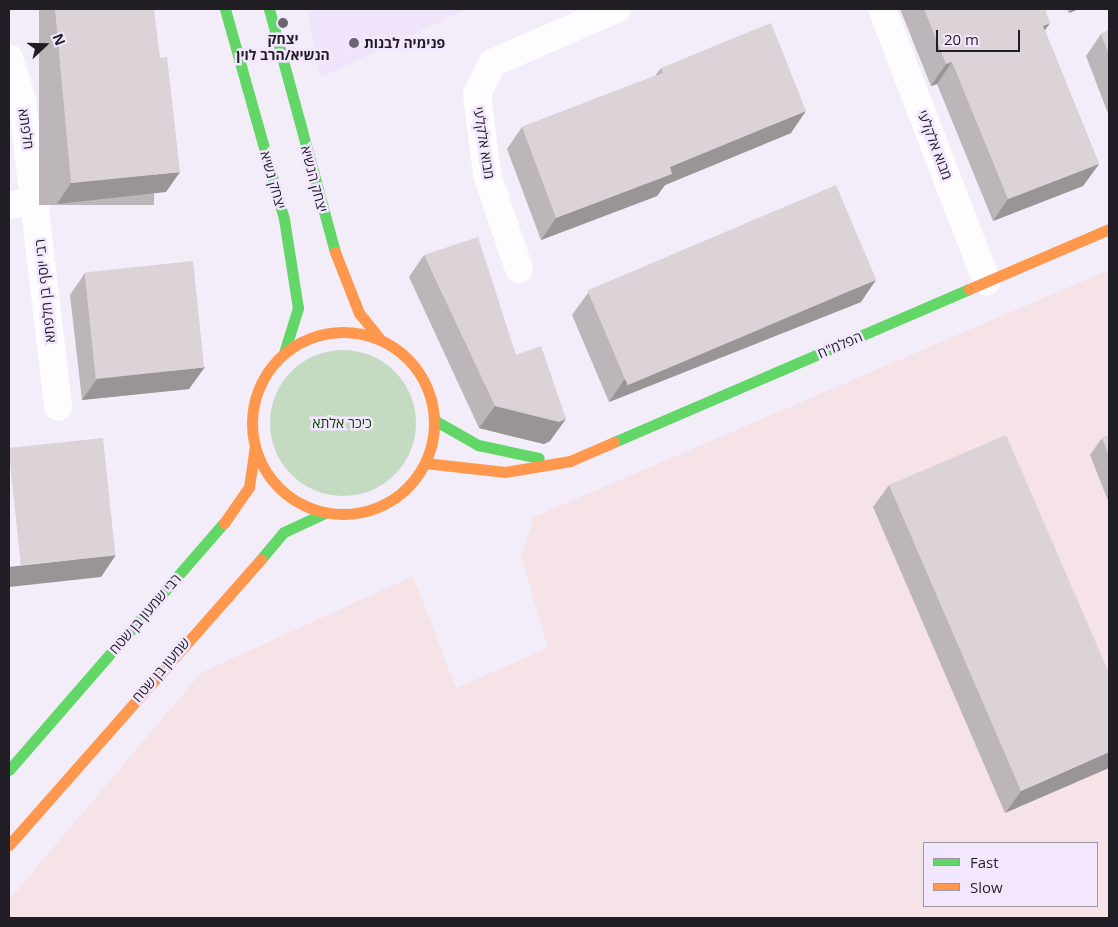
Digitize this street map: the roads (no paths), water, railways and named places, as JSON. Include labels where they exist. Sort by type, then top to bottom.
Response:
[{"type":"street","name":"יצחק נשיא","points":[[225,9],[284,219],[298,308],[284,353]]},
{"type":"street","name":"יצחק הנשיא","points":[[269,9],[342,278],[359,313],[380,340]]},
{"type":"street","name":"מבוא אלקלעי","points":[[519,269],[487,174],[476,94],[492,63],[618,9]]},
{"type":"street","name":"מבוא אלקלעי","points":[[882,9],[987,282]]},
{"type":"street","name":"חלפתא","points":[[9,58],[22,99],[36,202]]},
{"type":"street","points":[[9,205],[36,202]]},
{"type":"street","name":"רבי יוסף בן חלפתא","points":[[36,202],[58,407]]},
{"type":"street","name":"הפלמ\"ח","points":[[570,461],[1109,229]]},
{"type":"street","points":[[330,332],[350,332],[380,340],[406,356],[418,372],[431,400],[434,420],[425,463],[407,488],[385,504],[361,512],[325,513],[306,506],[281,489],[267,474],[255,446],[252,426],[256,395],[284,353],[330,332]]},
{"type":"street","points":[[434,420],[478,445],[513,456],[570,461]]},
{"type":"street","name":"רבי שמעון בן שטח","points":[[9,770],[240,505],[248,487],[255,446]]},
{"type":"street","points":[[425,463],[505,472],[570,461]]},
{"type":"street","name":"שמעון בן שטח","points":[[9,845],[284,532],[325,513]]},
{"type":"place","name":"יצחק הנשיא/הרב לוין","points":[[283,23]]},
{"type":"place","name":"פנימיה לבנות","points":[[354,43]]},
{"type":"park label","name":"כיכר אלתא","points":[[342,423]]}]
